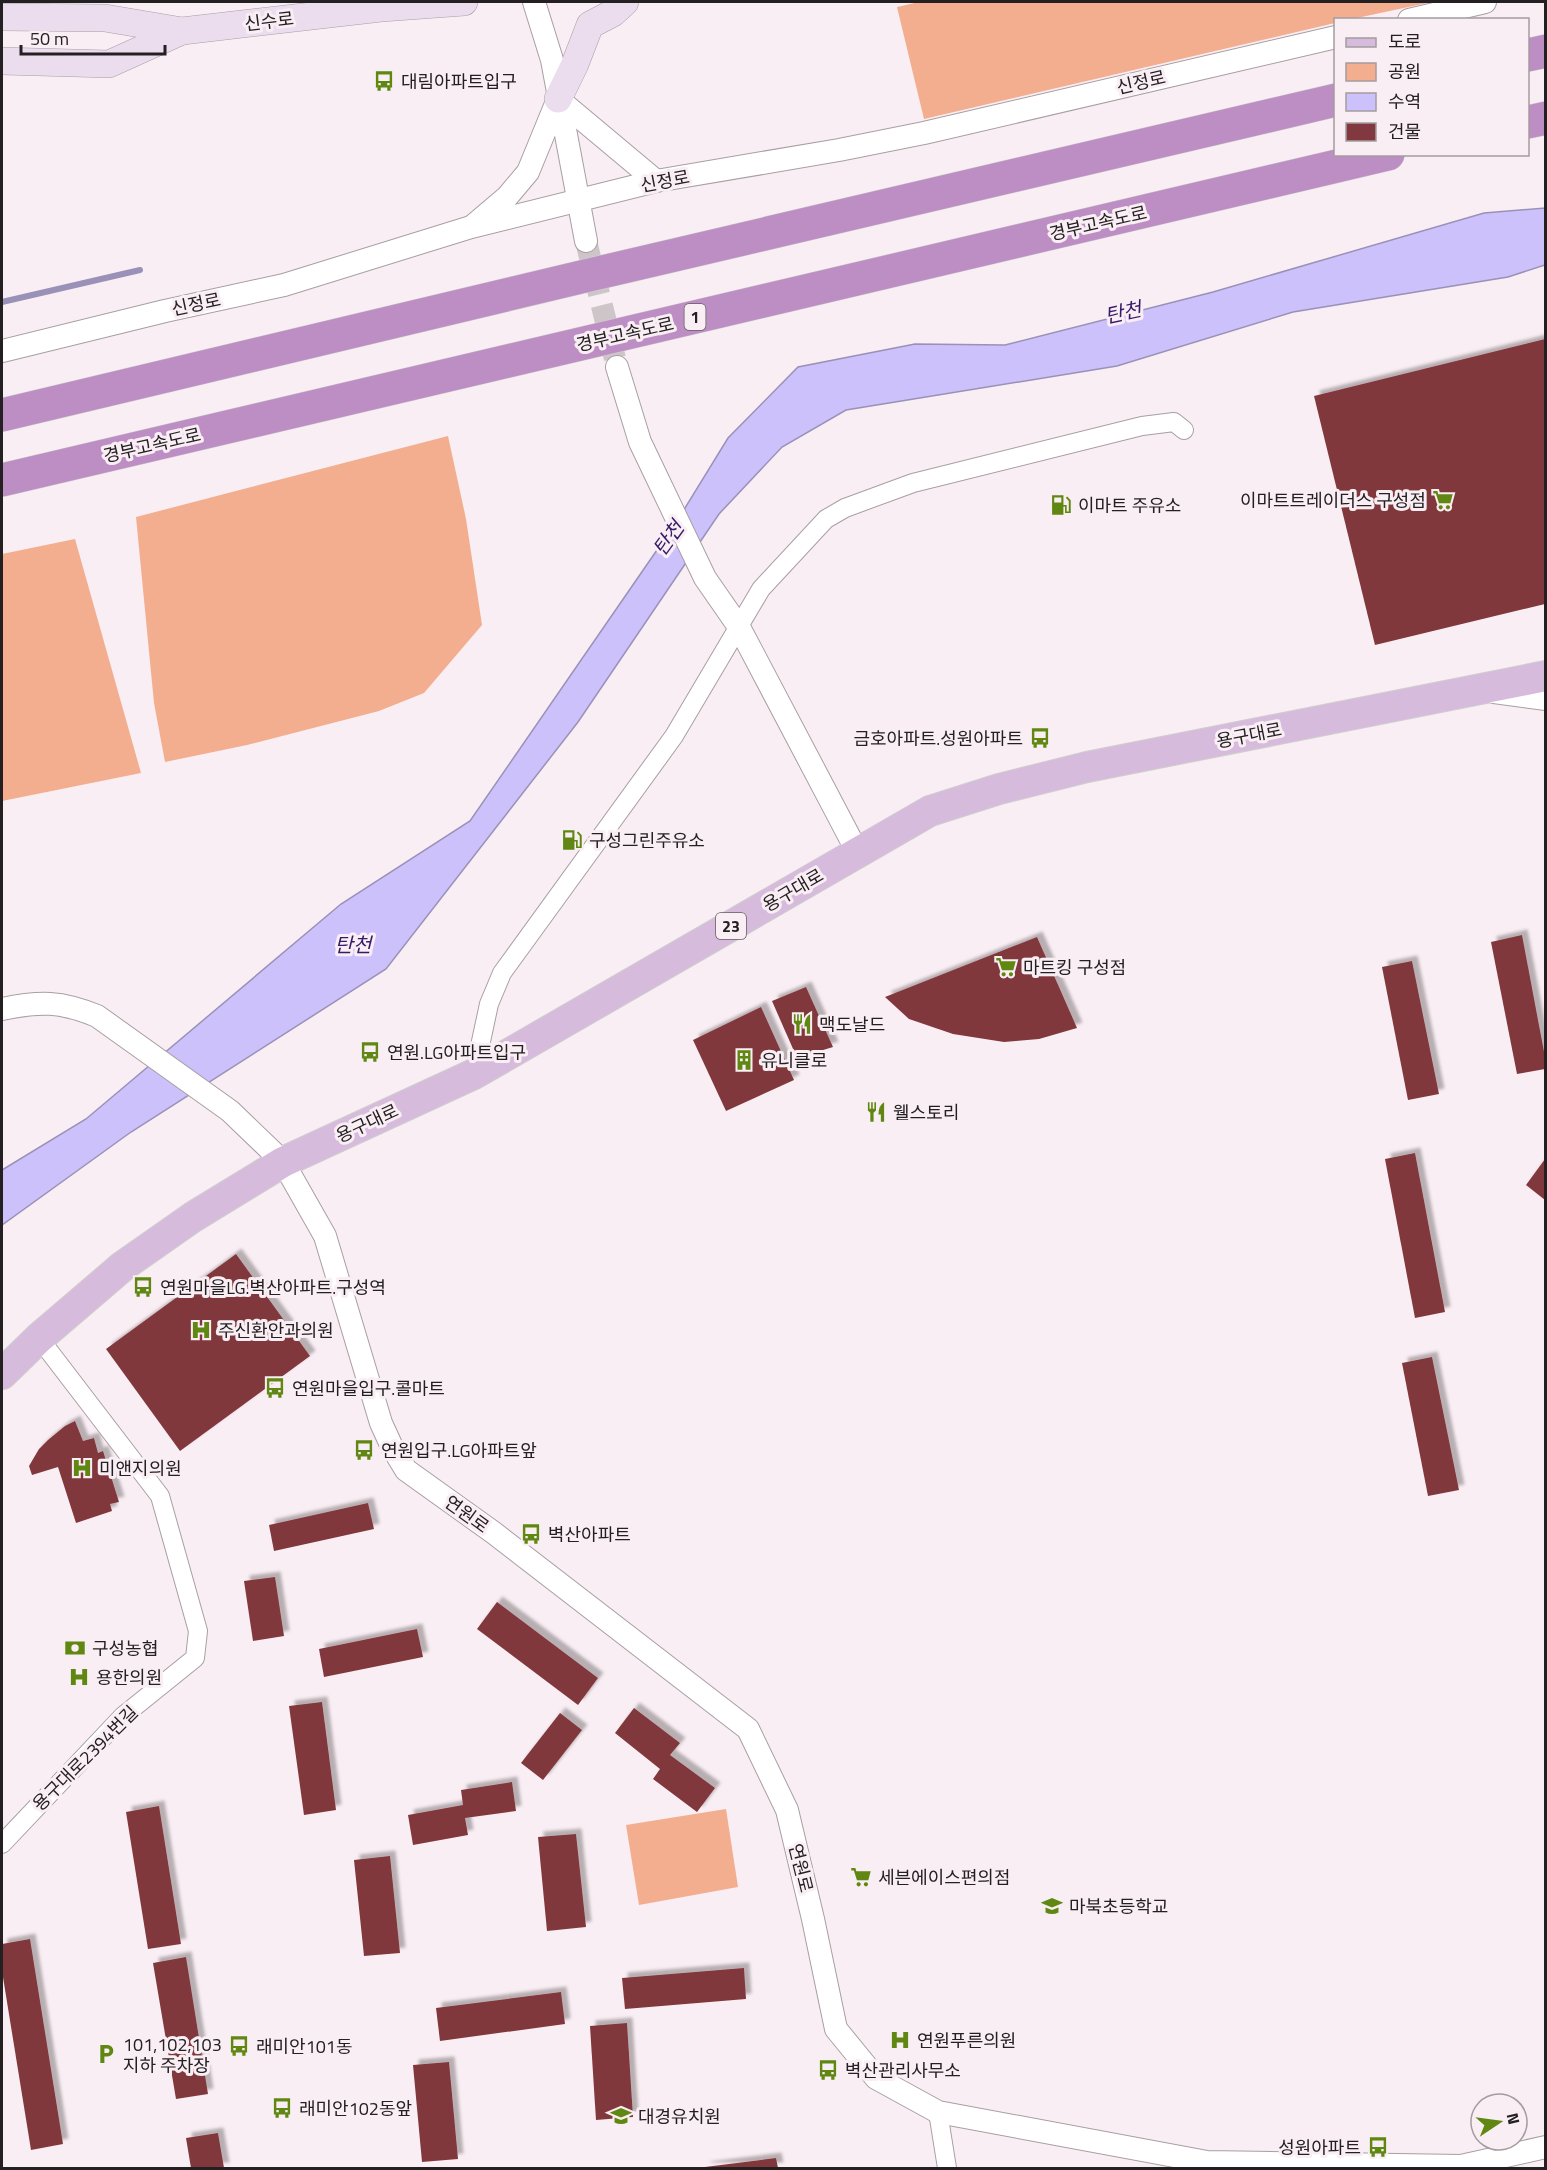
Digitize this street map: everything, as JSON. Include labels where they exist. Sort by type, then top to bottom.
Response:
[{"type":"highway","points":[[1529,55],[1545,51]]},
{"type":"highway","points":[[2,415],[1334,100]]},
{"type":"highway","points":[[1529,121],[1545,117]]},
{"type":"highway","name":"경부고속도로","points":[[2,480],[1379,156]]},
{"type":"main road","name":"신수로","points":[[2,61],[109,64],[182,32],[385,5],[464,2]]},
{"type":"main road","points":[[558,99],[590,25],[613,13],[625,2]]},
{"type":"main road","name":"신수로","points":[[2,17],[105,18],[182,32]]},
{"type":"main road","name":"용구대로","points":[[2,1374],[39,1338],[109,1277],[193,1217],[283,1162],[474,1074],[930,811],[999,789],[1087,767],[1545,676]]},
{"type":"street","points":[[534,2],[552,60],[586,241]]},
{"type":"street","points":[[1417,18],[1485,2]]},
{"type":"street","name":"신정로","points":[[2,351],[165,310],[284,285],[471,227],[656,181],[924,133],[1334,37]]},
{"type":"street","points":[[558,99],[656,181]]},
{"type":"street","points":[[471,227],[507,197],[528,172],[558,99]]},
{"type":"street","points":[[617,367],[640,442],[705,578],[739,627],[858,853]]},
{"type":"street","points":[[474,1074],[489,1004],[502,973],[675,736],[761,589],[826,519],[844,508],[913,483],[1142,426],[1174,422],[1184,430]]},
{"type":"street","points":[[1478,689],[1545,699]]},
{"type":"street","name":"연원로","points":[[2,1008],[46,1002],[73,1006],[97,1016],[230,1111],[283,1162],[325,1236],[381,1424],[406,1470],[494,1533],[748,1729],[787,1810],[836,2029],[876,2078],[938,2112],[1208,2162],[1461,2166],[1545,2146]]},
{"type":"street","name":"용구대로2394번길","points":[[2,1844],[123,1716],[195,1658],[198,1631],[160,1496],[39,1338]]},
{"type":"street","points":[[938,2112],[947,2169]]},
{"type":"green space","points":[[919,2],[1432,2],[1357,18],[1334,18],[1334,23],[924,119],[897,7]]},
{"type":"green space","points":[[448,436],[466,519],[482,625],[424,693],[379,711],[247,745],[165,762],[154,703],[136,517]]},
{"type":"green space","points":[[75,539],[141,773],[2,801],[2,554]]},
{"type":"green space","points":[[726,1809],[738,1887],[639,1905],[626,1825]]},
{"type":"water","name":"탄천","points":[[1545,208],[1545,265],[1508,277],[1293,312],[1117,366],[846,410],[782,447],[719,514],[578,722],[386,969],[131,1132],[2,1225],[2,1170],[86,1119],[341,904],[470,821],[677,521],[728,438],[798,367],[915,344],[1005,345],[1213,292],[1484,213]]},
{"type":"building","name":"이마트트레이더스 구성점","points":[[1545,339],[1545,604],[1375,645],[1314,396]]},
{"type":"building","points":[[1522,935],[1545,1057],[1545,1069],[1517,1074],[1491,942]]},
{"type":"building","name":"마트킹 구성점","points":[[1037,937],[1077,1028],[1039,1039],[1004,1042],[953,1034],[909,1019],[885,997]]},
{"type":"building","points":[[1412,961],[1439,1094],[1408,1100],[1382,967]]},
{"type":"building","name":"맥도날드","points":[[806,987],[833,1047],[797,1058],[772,1001]]},
{"type":"building","name":"유니클로","points":[[761,1007],[794,1080],[726,1111],[693,1040]]},
{"type":"building","points":[[1415,1153],[1445,1312],[1415,1318],[1385,1159]]},
{"type":"building","points":[[1545,1159],[1545,1200],[1526,1185]]},
{"type":"building","points":[[236,1254],[310,1356],[180,1451],[106,1349]]},
{"type":"building","points":[[1432,1357],[1459,1490],[1428,1496],[1402,1363]]},
{"type":"building","points":[[75,1421],[83,1441],[94,1438],[98,1453],[103,1451],[119,1502],[110,1504],[112,1511],[76,1523],[58,1467],[32,1475],[29,1466],[39,1449],[48,1440]]},
{"type":"building","points":[[368,1503],[374,1529],[274,1551],[269,1525]]},
{"type":"building","points":[[275,1577],[284,1636],[253,1641],[244,1581]]},
{"type":"building","points":[[497,1602],[598,1678],[578,1705],[477,1629]]},
{"type":"building","points":[[417,1629],[423,1657],[324,1677],[319,1649]]},
{"type":"building","points":[[322,1702],[336,1810],[304,1815],[289,1706]]},
{"type":"building","points":[[634,1708],[680,1743],[670,1755],[715,1788],[697,1812],[653,1779],[660,1769],[615,1733]]},
{"type":"building","points":[[560,1713],[582,1730],[543,1780],[521,1763]]},
{"type":"building","points":[[512,1782],[516,1811],[465,1818],[468,1835],[413,1845],[408,1815],[463,1805],[461,1790]]},
{"type":"building","points":[[159,1806],[181,1944],[148,1949],[126,1812]]},
{"type":"building","points":[[576,1834],[586,1927],[547,1931],[538,1837]]},
{"type":"building","points":[[390,1856],[400,1953],[364,1956],[354,1860]]},
{"type":"building","points":[[30,1939],[63,2144],[31,2150],[2,1971],[2,1944]]},
{"type":"building","points":[[186,1957],[208,2094],[176,2099],[153,1963]]},
{"type":"building","points":[[744,1968],[746,1999],[625,2009],[622,1978]]},
{"type":"building","points":[[561,1992],[565,2024],[440,2041],[436,2008]]},
{"type":"building","points":[[627,2023],[633,2117],[596,2120],[590,2026]]},
{"type":"building","points":[[449,2062],[458,2159],[422,2162],[413,2065]]},
{"type":"building","points":[[218,2133],[224,2168],[191,2168],[186,2138]]},
{"type":"building","points":[[776,2158],[778,2168],[705,2168],[705,2167]]},
{"type":"waterway","points":[[2,302],[140,270]]},
{"type":"tunnel","points":[[586,241],[617,367]]},
{"type":"place","name":"대림아파트입구","points":[[384,81]]},
{"type":"place","name":"이마트트레이더스 구성점","points":[[1443,500]]},
{"type":"place","name":"이마트 주유소","points":[[1061,505]]},
{"type":"place","name":"금호아파트.성원아파트","points":[[1040,738]]},
{"type":"place","name":"구성그린주유소","points":[[572,840]]},
{"type":"place","name":"마트킹 구성점","points":[[1006,967]]},
{"type":"place","name":"맥도날드","points":[[802,1024]]},
{"type":"place","name":"연원.LG아파트입구","points":[[370,1052]]},
{"type":"place","name":"유니클로","points":[[744,1060]]},
{"type":"place","name":"웰스토리","points":[[876,1112]]},
{"type":"place","name":"연원마을LG.벽산아파트.구성역","points":[[143,1287]]},
{"type":"place","name":"주신환안과의원","points":[[201,1330]]},
{"type":"place","name":"연원마을입구.콜마트","points":[[275,1388]]},
{"type":"place","name":"연원입구.LG아파트앞","points":[[364,1450]]},
{"type":"place","name":"미앤지의원","points":[[82,1468]]},
{"type":"place","name":"벽산아파트","points":[[531,1534]]},
{"type":"place","name":"구성농협","points":[[75,1648]]},
{"type":"place","name":"용한의원","points":[[79,1677]]},
{"type":"place","name":"세븐에이스편의점","points":[[861,1877]]},
{"type":"place","name":"마북초등학교","points":[[1052,1906]]},
{"type":"place","name":"연원푸른의원","points":[[900,2040]]},
{"type":"place","name":"래미안101동","points":[[239,2046]]},
{"type":"place","name":"101,102,103 지하 주차장","points":[[106,2054]]},
{"type":"place","name":"벽산관리사무소","points":[[828,2070]]},
{"type":"place","name":"래미안102동앞","points":[[282,2108]]},
{"type":"place","name":"대경유치원","points":[[621,2116]]},
{"type":"place","name":"성원아파트","points":[[1378,2147]]}]
